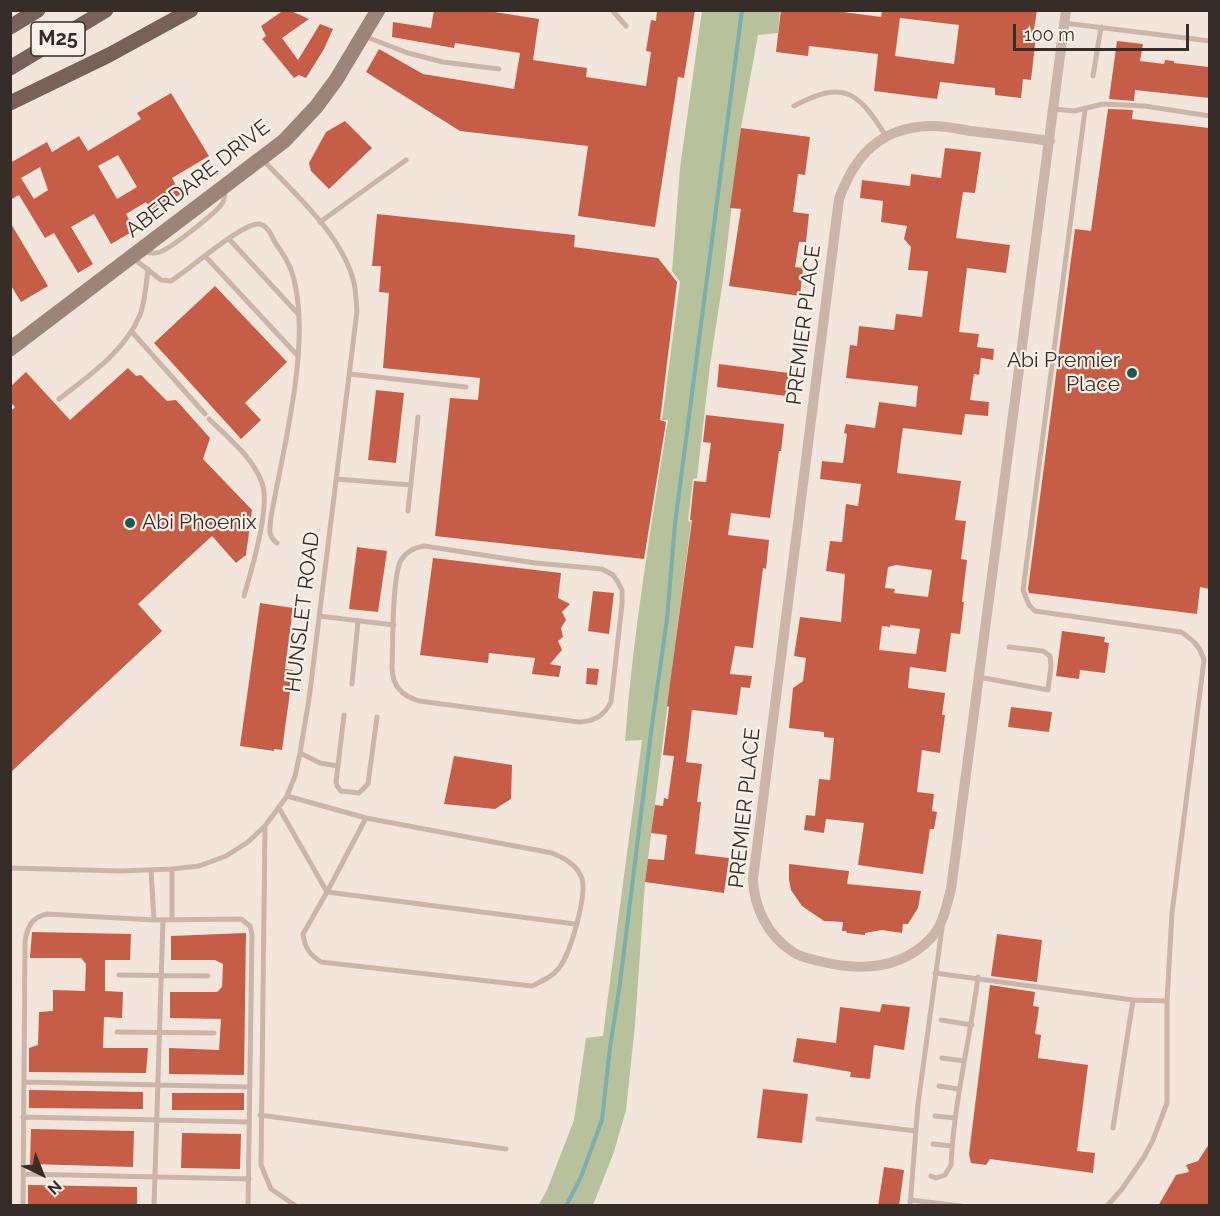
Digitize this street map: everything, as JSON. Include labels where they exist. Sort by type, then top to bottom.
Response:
[{"type":"main road","name":"M25","points":[[10,27],[38,10]]},
{"type":"main road","name":"M25","points":[[10,68],[106,10]]},
{"type":"main road","points":[[10,103],[109,55],[191,10]]},
{"type":"street","name":"ABERDARE DRIVE","points":[[10,349],[284,141],[316,108],[336,80],[378,10]]},
{"type":"street","name":"PREMIER PLACE","points":[[1050,141],[932,126],[907,128],[886,135],[863,154],[847,177],[839,199],[756,856],[753,895],[758,911],[769,929],[794,953],[853,968],[888,965],[910,955],[931,939],[944,917],[951,890],[980,678],[1050,141],[1066,10]]},
{"type":"lane","points":[[612,10],[626,26]]},
{"type":"lane","points":[[1064,23],[1209,41]]},
{"type":"lane","points":[[1093,76],[1101,27]]},
{"type":"lane","points":[[362,36],[408,53],[443,62],[499,69]]},
{"type":"lane","points":[[794,106],[815,95],[833,91],[845,92],[856,97],[886,135]]},
{"type":"lane","points":[[1054,109],[1085,110],[1103,104],[1144,106],[1209,116]]},
{"type":"lane","points":[[1085,110],[1023,590],[1029,605],[1035,611],[1181,632],[1195,641],[1204,660],[1172,914],[1167,1001],[1167,1103],[1144,1157],[1107,1206]]},
{"type":"lane","name":"HUNSLET ROAD","points":[[10,868],[151,870],[199,866],[226,856],[248,842],[279,808],[295,776],[319,616],[356,328],[354,283],[345,259],[321,222],[262,159]]},
{"type":"lane","points":[[321,222],[406,160]]},
{"type":"lane","points":[[136,254],[161,280],[171,281],[229,239],[251,225],[257,224],[264,225],[287,261],[292,273],[299,315],[298,356],[269,531],[272,539],[277,543]]},
{"type":"lane","points":[[229,239],[299,315]]},
{"type":"lane","points":[[205,256],[298,356]]},
{"type":"lane","points":[[59,399],[90,375],[132,332],[141,313],[148,269]]},
{"type":"lane","points":[[132,332],[257,471],[264,490],[257,546],[244,596]]},
{"type":"lane","points":[[350,374],[466,387]]},
{"type":"lane","points":[[408,511],[418,417]]},
{"type":"lane","points":[[336,479],[411,485]]},
{"type":"lane","points":[[424,546],[535,563],[602,569],[613,575],[621,590],[620,623],[611,702],[606,712],[588,722],[533,717],[407,697],[396,686],[393,678],[394,625],[397,570],[408,552],[414,548],[424,546]]},
{"type":"lane","points":[[319,616],[394,625]]},
{"type":"lane","points":[[352,684],[358,621]]},
{"type":"lane","points":[[1009,647],[1043,651],[1050,656],[1051,666],[1046,699]]},
{"type":"lane","points":[[980,678],[1048,690]]},
{"type":"lane","points":[[344,715],[336,782],[341,791],[359,793],[368,783],[377,717]]},
{"type":"lane","points":[[300,753],[320,763],[338,766]]},
{"type":"lane","points":[[286,796],[366,818],[552,853],[567,859],[577,869],[582,879],[583,894],[568,951],[559,968],[546,979],[532,986],[321,962],[311,956],[305,947],[303,934],[366,818]]},
{"type":"lane","points":[[279,808],[327,892]]},
{"type":"lane","points":[[265,826],[261,1164],[271,1189],[296,1206]]},
{"type":"lane","points":[[172,869],[172,920]]},
{"type":"lane","points":[[151,870],[154,920]]},
{"type":"lane","points":[[327,892],[575,924]]},
{"type":"lane","points":[[22,1206],[26,942],[28,927],[39,916],[47,914],[154,920],[241,919],[250,926],[252,934],[248,1206]]},
{"type":"lane","points":[[944,917],[916,1131],[910,1203],[961,1206]]},
{"type":"lane","points":[[154,1206],[163,920]]},
{"type":"lane","points":[[936,973],[1133,1000],[1167,1001]]},
{"type":"lane","points":[[119,975],[208,976]]},
{"type":"lane","points":[[931,1176],[940,1177],[949,1170],[958,1089],[972,1025],[978,977]]},
{"type":"lane","points":[[1113,1128],[1133,1000]]},
{"type":"lane","points":[[941,1020],[972,1025]]},
{"type":"lane","points":[[117,1032],[214,1034]]},
{"type":"lane","points":[[942,1058],[963,1061]]},
{"type":"lane","points":[[24,1082],[250,1087]]},
{"type":"lane","points":[[939,1086],[958,1089]]},
{"type":"lane","points":[[261,1115],[506,1149]]},
{"type":"lane","points":[[934,1116],[955,1118]]},
{"type":"lane","points":[[23,1118],[249,1122]]},
{"type":"lane","points":[[818,1119],[916,1131]]},
{"type":"lane","points":[[933,1144],[952,1146]]},
{"type":"lane","points":[[23,1174],[249,1179]]},
{"type":"green space","points":[[702,11],[780,11],[778,33],[758,35],[741,128],[697,478],[693,479],[688,521],[691,522],[645,882],[635,1025],[626,1110],[614,1152],[593,1205],[538,1206],[547,1190],[574,1120],[586,1038],[603,1036],[642,740],[625,741],[628,701],[649,540],[668,420],[662,420],[680,282],[672,271],[680,168]]},
{"type":"building","points":[[284,10],[309,19],[282,38],[298,60],[320,24],[333,29],[306,78],[299,75],[294,78],[262,39],[266,36],[261,26]]},
{"type":"building","points":[[434,10],[482,10],[539,19],[533,60],[587,68],[586,77],[646,86],[651,52],[646,51],[651,20],[656,21],[657,10],[695,10],[684,78],[678,77],[655,227],[578,216],[588,146],[460,131],[366,72],[379,49],[423,74],[514,89],[520,53],[455,43],[454,48],[392,37],[393,22],[431,28]]},
{"type":"building","points":[[781,10],[828,10],[881,17],[882,10],[1037,10],[1031,80],[1023,79],[1021,98],[995,95],[995,88],[940,82],[937,99],[874,91],[878,54],[809,46],[808,56],[776,52]],"holes":[[[900,18],[959,25],[954,64],[895,56]]]},
{"type":"building","points":[[1117,41],[1143,44],[1140,61],[1164,64],[1165,60],[1209,67],[1209,98],[1135,90],[1134,101],[1109,99]]},
{"type":"building","points":[[171,93],[209,156],[172,178],[181,194],[152,211],[146,202],[126,214],[135,230],[111,244],[94,214],[71,227],[93,264],[78,273],[54,233],[45,238],[19,195],[10,200],[10,163],[47,142],[52,152],[79,136],[88,151],[141,119],[137,113]],"holes":[[[118,155],[137,187],[117,199],[98,166]],[[40,167],[48,190],[34,199],[21,178]]]},
{"type":"building","name":"Abi Premier Place","points":[[1108,109],[1133,110],[1132,119],[1209,128],[1209,589],[1200,587],[1197,614],[1029,593],[1028,589],[1075,229],[1091,231]]},
{"type":"building","points":[[345,121],[372,148],[329,189],[311,171],[309,163],[326,132]]},
{"type":"building","points":[[741,128],[810,137],[805,175],[798,174],[793,212],[809,214],[806,242],[799,242],[795,267],[803,268],[800,296],[729,286],[741,209],[730,208]]},
{"type":"building","points":[[945,148],[981,152],[975,193],[963,192],[956,238],[1010,245],[1006,273],[967,268],[959,332],[979,334],[977,347],[994,349],[993,360],[981,358],[979,375],[974,374],[970,400],[989,402],[988,416],[965,414],[962,435],[903,428],[901,441],[897,473],[961,481],[955,520],[966,521],[961,559],[967,560],[960,634],[951,633],[946,672],[910,667],[908,688],[945,693],[942,715],[945,715],[940,753],[922,750],[917,792],[934,794],[932,811],[937,812],[934,829],[930,829],[923,874],[858,865],[864,823],[826,819],[824,833],[804,830],[806,815],[815,816],[819,779],[830,780],[834,738],[824,737],[824,732],[789,728],[793,688],[803,681],[806,658],[794,656],[800,617],[841,622],[845,574],[826,571],[830,541],[842,542],[846,504],[858,506],[861,484],[820,479],[822,461],[843,463],[846,424],[875,428],[879,402],[916,407],[918,386],[846,378],[850,345],[857,346],[859,326],[894,330],[896,314],[922,317],[928,271],[908,270],[911,247],[904,239],[907,226],[881,222],[883,201],[860,198],[862,180],[910,186],[911,174],[941,178]],"holes":[[[896,565],[932,570],[928,597],[894,593],[895,589],[885,588],[888,567]],[[890,625],[920,629],[916,654],[879,650],[882,626],[890,627]]]},
{"type":"building","points":[[377,214],[575,235],[574,247],[658,258],[677,282],[660,420],[666,422],[644,559],[435,536],[450,398],[478,400],[480,378],[383,368],[389,293],[379,292],[381,266],[372,266]]},
{"type":"building","points":[[10,222],[48,286],[21,302],[10,284]]},
{"type":"building","points":[[215,286],[287,362],[245,403],[261,420],[241,439],[154,343]]},
{"type":"building","points":[[719,364],[789,373],[786,396],[717,387]]},
{"type":"building","name":"Abi Phoenix","points":[[128,368],[136,376],[141,375],[167,401],[176,400],[210,438],[203,459],[252,510],[246,555],[236,563],[212,536],[138,604],[162,631],[10,773],[10,412],[15,407],[10,402],[10,387],[26,372],[70,420]]},
{"type":"building","points":[[376,390],[404,393],[396,463],[368,460]]},
{"type":"building","points":[[706,415],[784,424],[770,518],[731,513],[728,535],[769,540],[766,569],[763,568],[753,648],[735,646],[730,674],[752,676],[750,688],[741,687],[737,715],[692,710],[686,762],[702,764],[697,802],[701,802],[695,854],[729,858],[724,893],[645,882],[648,859],[664,860],[667,835],[651,833],[655,805],[663,806],[664,798],[668,799],[674,756],[663,755],[669,707],[667,706],[692,520],[690,520],[694,481],[706,482],[711,443],[703,442]]},
{"type":"building","points":[[357,547],[387,551],[378,612],[349,609]]},
{"type":"building","points":[[433,558],[561,573],[558,598],[570,604],[562,612],[566,620],[561,628],[563,637],[558,641],[562,650],[550,664],[561,666],[559,677],[532,674],[535,658],[489,653],[488,663],[420,655]]},
{"type":"building","points":[[593,591],[614,593],[609,634],[588,631]]},
{"type":"building","points":[[260,603],[293,608],[285,669],[293,670],[282,750],[274,749],[274,751],[240,746]]},
{"type":"building","points":[[1062,631],[1105,637],[1104,642],[1109,643],[1105,673],[1080,670],[1079,679],[1056,676]]},
{"type":"building","points":[[587,668],[599,669],[597,685],[586,684]]},
{"type":"building","points":[[1011,707],[1052,712],[1049,732],[1008,727]]},
{"type":"building","points":[[454,756],[512,765],[511,799],[495,809],[444,804]]},
{"type":"building","points":[[789,864],[849,871],[847,884],[921,891],[918,908],[908,924],[903,924],[902,933],[882,930],[865,933],[865,935],[847,933],[842,931],[843,922],[824,921],[802,906],[791,890]]},
{"type":"building","points":[[32,932],[131,934],[130,960],[105,960],[105,991],[123,992],[122,1018],[104,1017],[103,1048],[148,1048],[146,1073],[29,1072],[29,1048],[38,1045],[39,1012],[53,1011],[53,990],[85,991],[86,964],[81,958],[30,958]]},
{"type":"building","points":[[246,933],[244,1075],[169,1074],[169,1048],[219,1050],[221,1019],[170,1018],[170,992],[217,992],[222,987],[223,964],[215,960],[171,960],[171,936]]},
{"type":"building","points":[[997,934],[1042,940],[1037,982],[991,976]]},
{"type":"building","points":[[990,985],[1035,992],[1033,1006],[1039,1007],[1035,1034],[1041,1035],[1038,1058],[1088,1065],[1077,1151],[1095,1153],[1093,1173],[990,1159],[986,1165],[971,1163],[969,1154]]},
{"type":"building","points":[[882,1004],[910,1007],[904,1050],[874,1045],[870,1079],[850,1077],[851,1072],[793,1062],[797,1038],[836,1043],[840,1007],[880,1012]]},
{"type":"building","points":[[763,1089],[808,1094],[802,1143],[757,1138]]},
{"type":"building","points":[[29,1090],[143,1092],[143,1109],[29,1108]]},
{"type":"building","points":[[172,1093],[244,1093],[244,1110],[172,1110]]},
{"type":"building","points":[[31,1129],[134,1131],[133,1167],[30,1164]]},
{"type":"building","points":[[182,1133],[241,1134],[240,1169],[181,1168]]},
{"type":"building","points":[[1209,1144],[1209,1206],[1158,1206],[1176,1175],[1189,1172],[1186,1165],[1198,1161]]},
{"type":"building","points":[[884,1167],[904,1170],[899,1206],[878,1206]]},
{"type":"building","points":[[28,1185],[137,1187],[137,1205],[28,1204]]},
{"type":"waterway","points":[[566,1206],[581,1177],[602,1120],[667,619],[675,524],[742,10]]},
{"type":"place","name":"Abi Premier Place","points":[[1132,373]]},
{"type":"place","name":"Abi Phoenix","points":[[130,523]]}]
